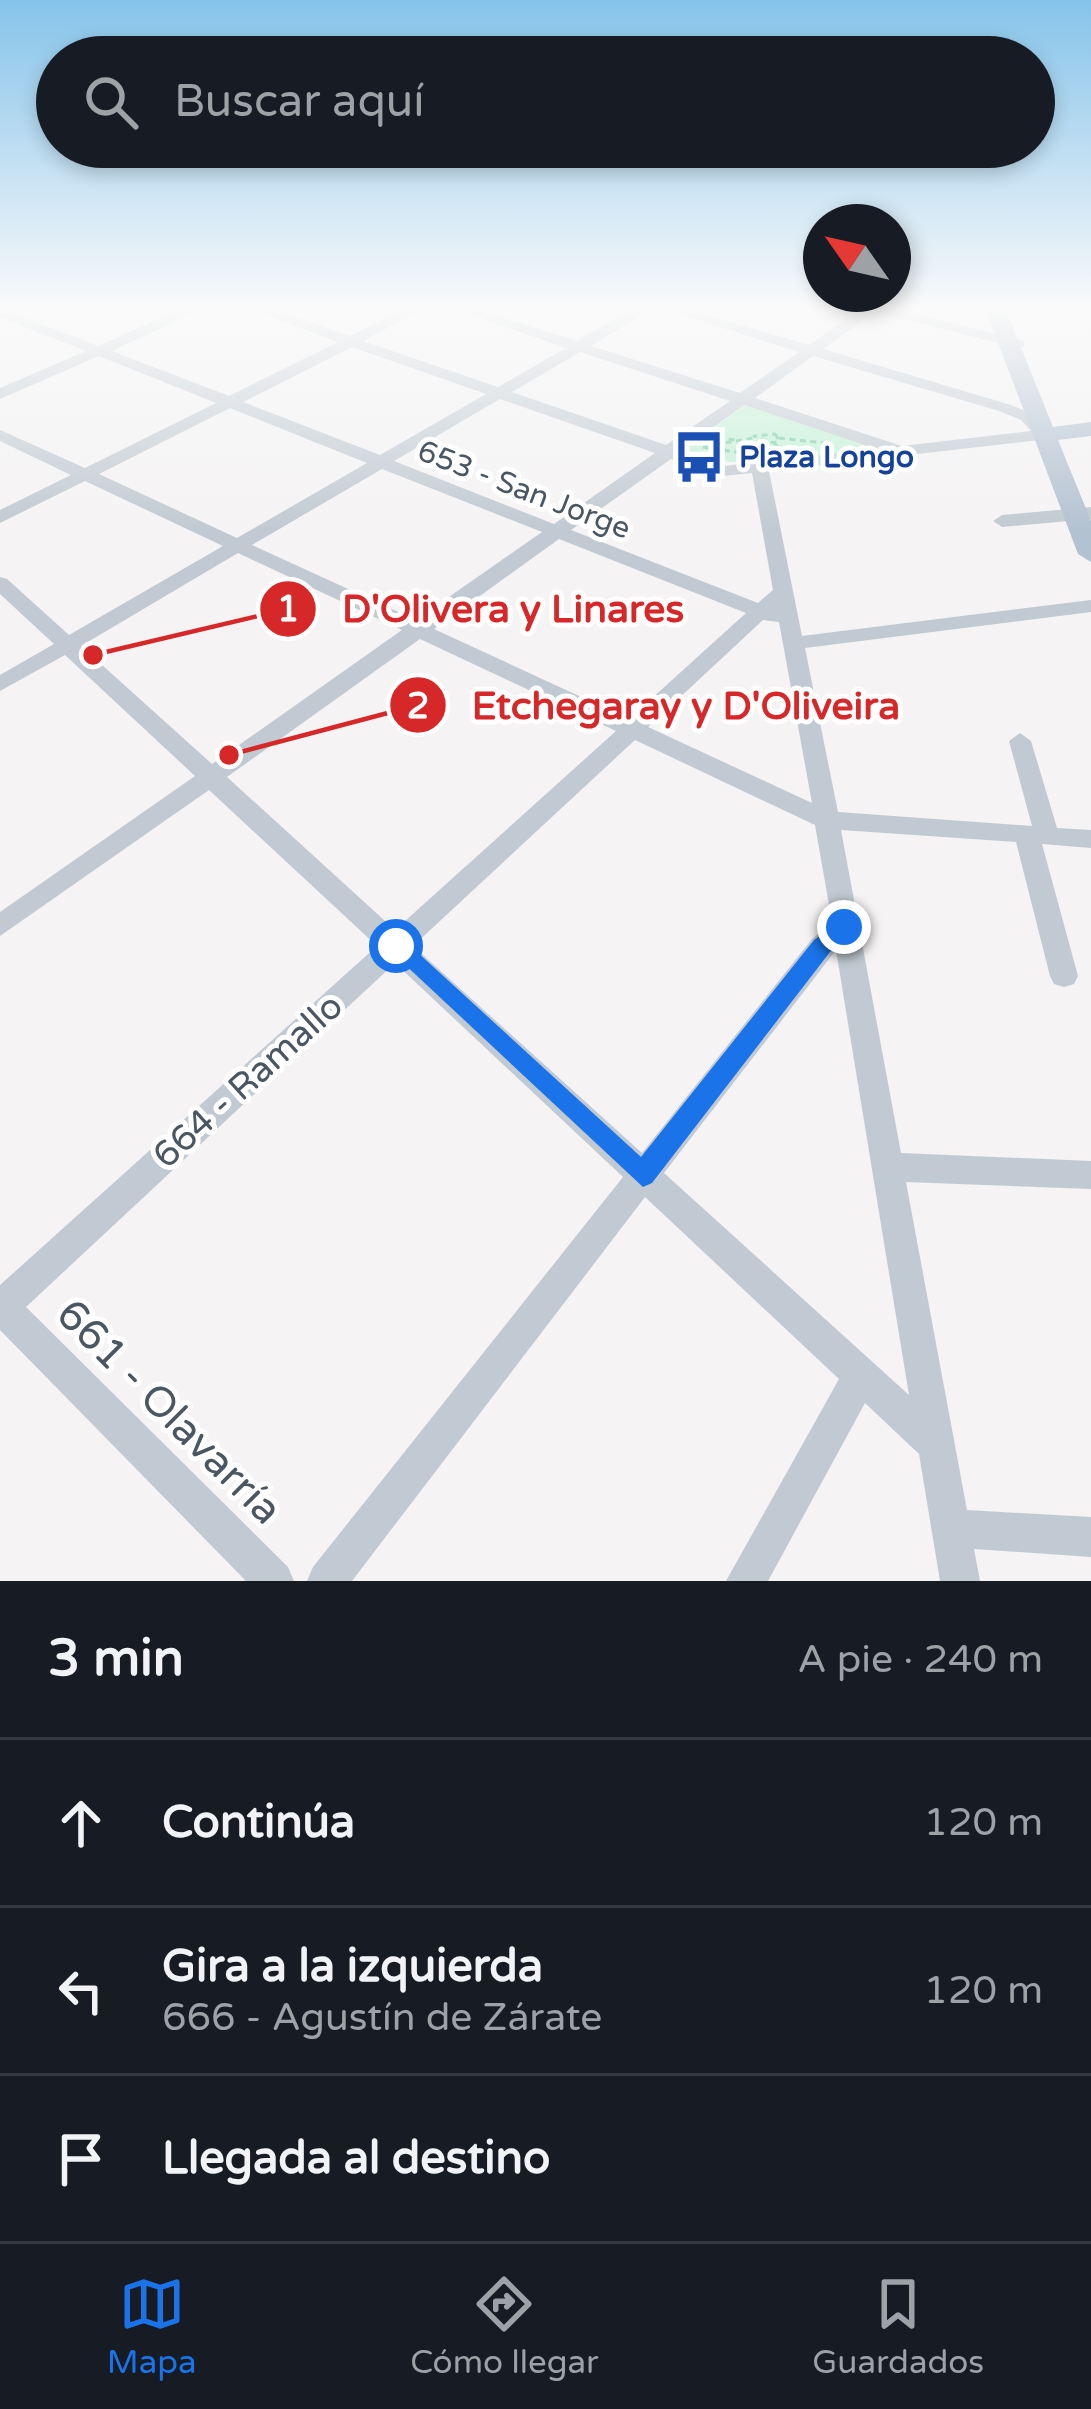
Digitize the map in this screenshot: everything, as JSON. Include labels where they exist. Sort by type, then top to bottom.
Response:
[{"type":"main road","points":[[1024,382],[1043,435],[1083,514],[1091,554]]},
{"type":"main road","points":[[1030,382],[1045,415],[1043,435]]},
{"type":"main road","points":[[1005,408],[1030,404]]},
{"type":"main road","points":[[1043,435],[1091,429]]},
{"type":"street","points":[[0,394],[28,382]]},
{"type":"street","name":"653 - San Jorge","points":[[178,382],[782,617]]},
{"type":"street","points":[[0,518],[268,382]]},
{"type":"street","points":[[466,382],[723,471],[1043,435]]},
{"type":"street","points":[[0,684],[517,382]]},
{"type":"street","points":[[687,382],[907,452]]},
{"type":"street","points":[[0,926],[768,382]]},
{"type":"street","points":[[916,382],[1027,417],[1043,435]]},
{"type":"street","points":[[0,435],[827,820],[1091,839]]},
{"type":"street","points":[[763,468],[782,617],[827,820],[960,1581]]},
{"type":"street","points":[[1002,521],[1083,514]]},
{"type":"street","points":[[0,583],[935,1443]]},
{"type":"street","points":[[782,617],[1091,606]]},
{"type":"street","name":"664 - Ramallo","points":[[0,1307],[633,729],[782,617]]},
{"type":"street","points":[[1020,741],[1064,976]]},
{"type":"street","points":[[327,1581],[822,946],[844,927]]},
{"type":"street","points":[[886,1167],[1091,1175]]},
{"type":"street","name":"661 - Olavarría","points":[[0,1307],[274,1581]]},
{"type":"street","points":[[746,1581],[860,1377]]},
{"type":"street","points":[[950,1528],[1091,1537]]},
{"type":"path","points":[[764,431],[778,436],[763,468],[735,452],[701,446],[754,438],[764,431]]},
{"type":"path","points":[[754,438],[763,468]]},
{"type":"green space","points":[[745,405],[874,446],[873,450],[752,462],[681,452]]},
{"type":"place","name":"Plaza Longo","points":[[699,457]]},
{"type":"place","name":"D'Olivera y Linares","points":[[93,655]]},
{"type":"place","name":"Etchegaray y D'Oliveira","points":[[229,755]]},
{"type":"route","points":[[396,946],[643,1175],[822,946],[844,927]]}]
